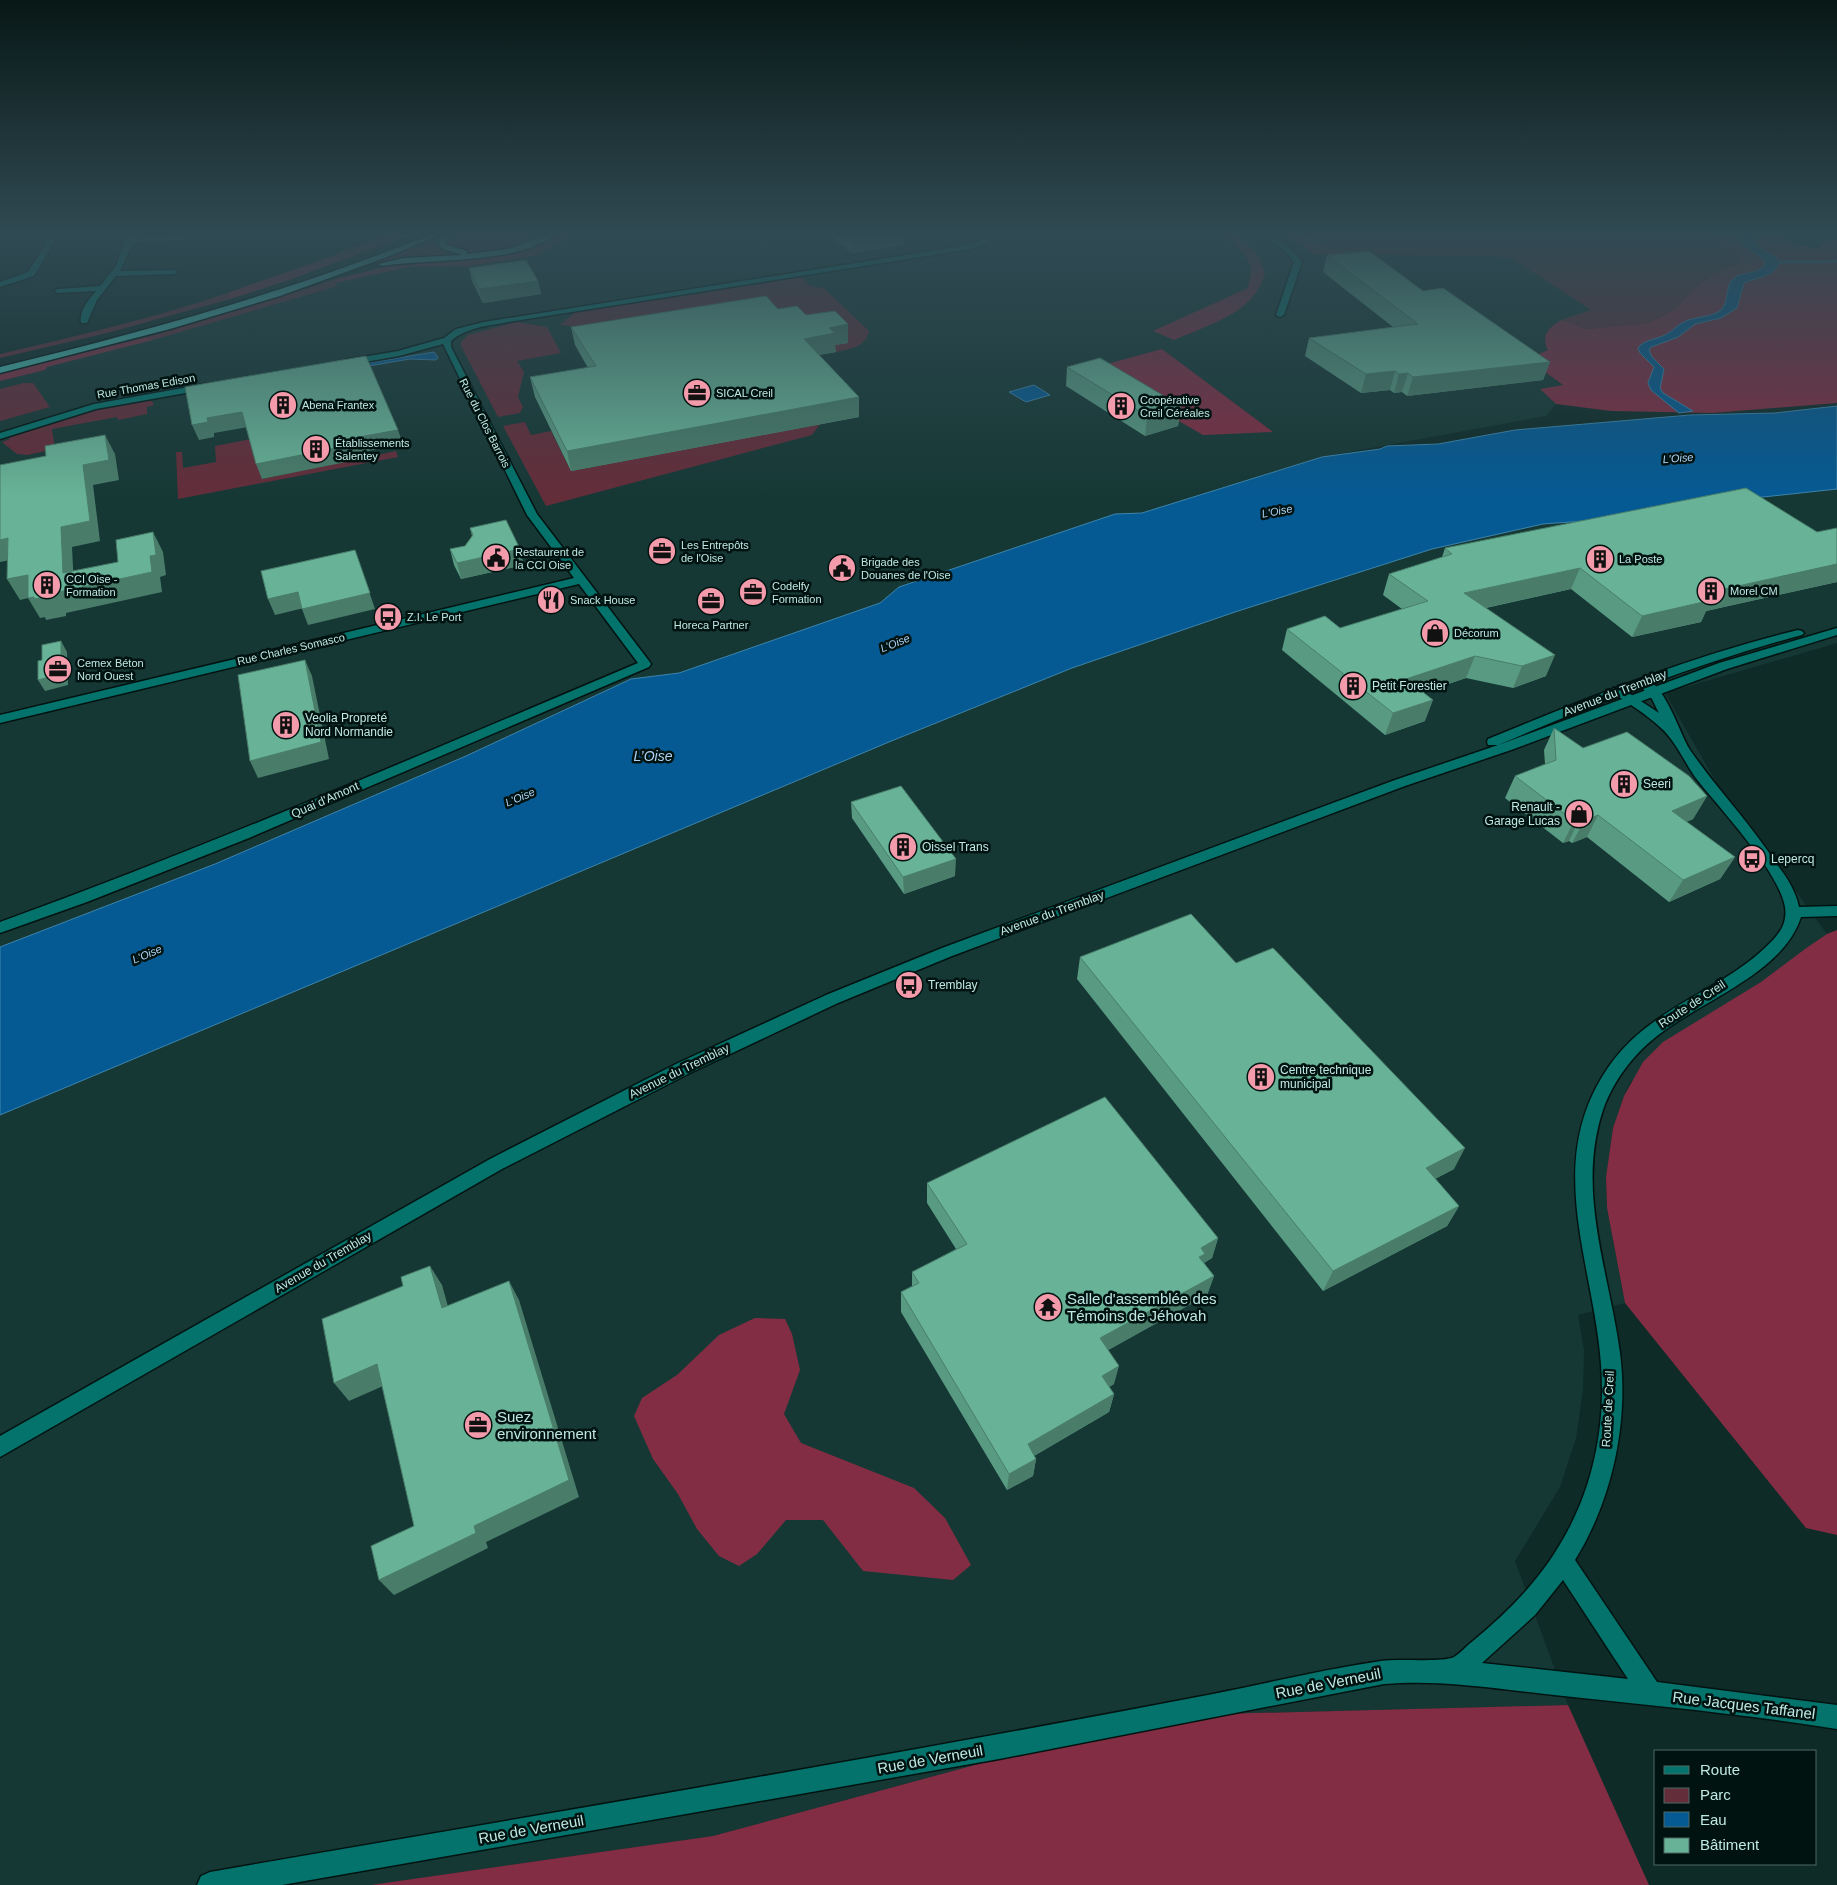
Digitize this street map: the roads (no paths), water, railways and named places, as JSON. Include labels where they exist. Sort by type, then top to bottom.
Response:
[{"type":"highway","points":[[0,363],[91,342],[161,322]]},
{"type":"highway","points":[[0,370],[132,337],[183,322]]},
{"type":"street","points":[[338,364],[399,353],[447,340],[452,335],[467,329],[499,322]]},
{"type":"street","name":"Rue du Clos Barrois","points":[[447,340],[447,347],[532,515],[645,664]]},
{"type":"street","name":"Rue Thomas Edison","points":[[0,436],[105,404],[218,385]]},
{"type":"street","name":"Rue Charles Somasco","points":[[0,719],[581,580]]},
{"type":"street","name":"Avenue du Tremblay","points":[[1400,783],[1536,723],[1618,691],[1742,648],[1837,623]]},
{"type":"street","name":"Avenue du Tremblay","points":[[0,1447],[465,1181],[575,1122],[832,999],[921,962],[1400,783],[1506,747],[1630,700],[1657,695],[1723,666],[1837,631]]},
{"type":"street","name":"Quai d'Amont","points":[[0,928],[118,886],[247,834],[645,664]]},
{"type":"street","points":[[1643,682],[1657,695],[1672,730],[1702,777],[1783,881],[1790,896],[1794,912],[1837,912]]},
{"type":"street","points":[[1618,691],[1672,730]]},
{"type":"street","name":"Route de Creil","points":[[1453,1672],[1504,1630],[1548,1582],[1563,1561],[1592,1501],[1602,1472],[1610,1424],[1612,1375],[1584,1207],[1582,1176],[1585,1149],[1595,1111],[1612,1075],[1644,1038],[1669,1018],[1739,975],[1773,951],[1792,928],[1794,912]]},
{"type":"street","points":[[1563,1561],[1651,1692]]},
{"type":"street","name":"Rue de Verneuil","points":[[210,1885],[999,1747],[1384,1672],[1402,1670],[1453,1672],[1651,1692]]},
{"type":"street","name":"Rue Jacques Taffanel","points":[[1651,1692],[1837,1717]]},
{"type":"water","points":[[1684,322],[1704,322],[1695,324],[1678,337],[1651,347],[1649,350],[1652,357],[1664,369],[1660,388],[1663,393],[1693,411],[1679,413],[1651,390],[1648,383],[1654,367],[1640,353],[1638,348],[1647,341],[1668,334]]},
{"type":"water","points":[[434,352],[438,357],[436,360],[410,359],[267,383],[266,380]]},
{"type":"water","points":[[1034,385],[1050,395],[1026,402],[1009,392]]},
{"type":"water","name":"L’Oise","points":[[1837,406],[1837,489],[1745,499],[1611,519],[1543,524],[1432,549],[1235,612],[1072,668],[889,742],[0,1115],[0,947],[215,864],[466,756],[631,679],[679,673],[880,603],[899,587],[1115,514],[1142,513],[1322,457],[1380,449],[1387,446],[1438,444],[1515,430],[1690,415],[1775,413]]},
{"type":"place","name":"SICAL Creil","points":[[697,393]]},
{"type":"place","name":"Abena Frantex","points":[[283,405]]},
{"type":"place","name":"Coopérative Creil Céréales","points":[[1121,406]]},
{"type":"place","name":"Établissements Salentey","points":[[316,449]]},
{"type":"place","name":"Les Entrepôts de l'Oise","points":[[662,551]]},
{"type":"place","name":"Restaurent de la CCI Oise","points":[[496,558]]},
{"type":"place","name":"La Poste","points":[[1600,559]]},
{"type":"place","name":"Brigade des Douanes de l'Oise","points":[[842,568]]},
{"type":"place","name":"CCI Oise - Formation","points":[[47,585]]},
{"type":"place","name":"Morel CM","points":[[1711,591]]},
{"type":"place","name":"Codelfy Formation","points":[[753,592]]},
{"type":"place","name":"Snack House","points":[[551,600]]},
{"type":"place","name":"Horeca Partner","points":[[711,601]]},
{"type":"place","name":"Z.I. Le Port","points":[[388,617]]},
{"type":"place","name":"Décorum","points":[[1435,633]]},
{"type":"place","name":"Cemex Béton Nord Ouest","points":[[58,669]]},
{"type":"place","name":"Petit Forestier","points":[[1353,686]]},
{"type":"place","name":"Veolia Propreté Nord Normandie","points":[[286,725]]},
{"type":"place","name":"Seeri","points":[[1624,784]]},
{"type":"place","name":"Renault - Garage Lucas","points":[[1579,814]]},
{"type":"place","name":"Oissel Trans","points":[[903,847]]},
{"type":"place","name":"Lepercq","points":[[1752,859]]},
{"type":"place","name":"Tremblay","points":[[909,985]]},
{"type":"place","name":"Centre technique municipal","points":[[1261,1077]]},
{"type":"place","name":"Salle d'assemblée des Témoins de Jéhovah","points":[[1048,1307]]},
{"type":"place","name":"Suez environnement","points":[[478,1425]]},
{"type":"water label","name":"L'Oise","points":[[1678,458]]},
{"type":"water label","name":"L'Oise","points":[[1277,511]]},
{"type":"water label","name":"L'Oise","points":[[895,643]]},
{"type":"water label","name":"L'Oise","points":[[520,797]]},
{"type":"water label","name":"L'Oise","points":[[147,954]]}]
